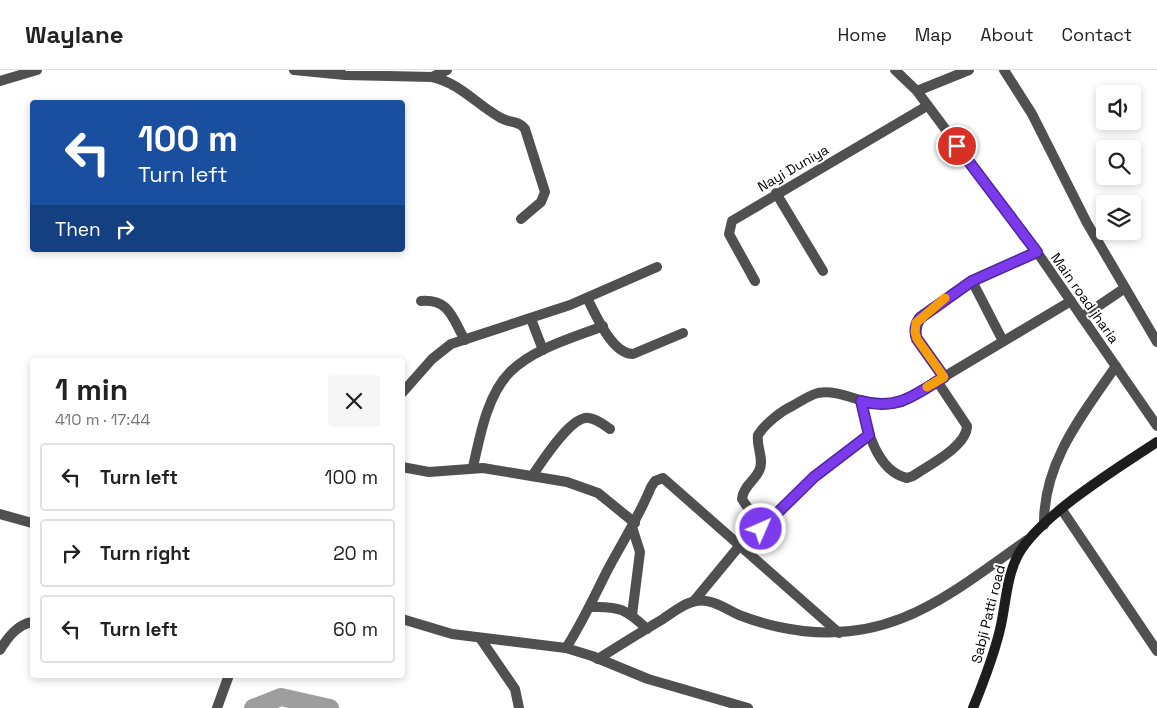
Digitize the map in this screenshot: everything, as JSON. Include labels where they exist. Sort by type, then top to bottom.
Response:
[{"type":"main road","name":"Sabji Patti road","points":[[973,708],[991,662],[1011,570],[1028,540],[1062,510],[1157,442]]},
{"type":"street","points":[[0,81],[36,70]]},
{"type":"street","points":[[294,70],[345,75],[432,77],[452,84],[501,118],[521,124],[525,129],[545,192],[541,202],[522,219]]},
{"type":"street","points":[[432,77],[446,70]]},
{"type":"street","name":"Main road jharia","points":[[895,70],[917,91],[1037,252],[1157,426]]},
{"type":"street","points":[[917,91],[969,70]]},
{"type":"street","points":[[1004,70],[1032,114],[1074,198],[1157,342]]},
{"type":"street","name":"Nayi Duniya","points":[[755,281],[729,234],[729,227],[732,221],[742,213],[927,106]]},
{"type":"street","points":[[776,193],[823,271]]},
{"type":"street","points":[[861,401],[869,435],[877,452],[889,468],[900,477],[907,478],[913,476],[960,443],[966,436],[967,426],[917,339],[915,332],[916,323],[955,291],[972,281],[1037,252]]},
{"type":"street","points":[[405,391],[442,351],[451,344],[531,319],[587,298],[657,266]]},
{"type":"street","points":[[972,281],[1003,341]]},
{"type":"street","points":[[1082,317],[1125,288]]},
{"type":"street","points":[[587,298],[615,346],[627,354],[633,354],[683,333]]},
{"type":"street","points":[[421,300],[434,300],[443,304],[465,340]]},
{"type":"street","points":[[761,529],[758,520],[742,499],[744,490],[759,471],[761,464],[757,441],[761,430],[781,412],[814,395],[829,393],[875,405],[890,405],[902,402],[1071,301]]},
{"type":"street","points":[[531,319],[543,350]]},
{"type":"street","points":[[473,467],[486,418],[503,380],[512,370],[543,350],[603,326]]},
{"type":"street","points":[[1044,525],[1046,490],[1054,465],[1080,417],[1116,366]]},
{"type":"street","points":[[532,476],[566,431],[580,419],[588,417],[610,429]]},
{"type":"street","points":[[598,659],[694,601],[743,546],[758,534],[814,477],[869,435]]},
{"type":"street","points":[[405,468],[429,472],[473,467],[567,482],[598,493],[634,525],[640,552],[632,615]]},
{"type":"street","points":[[566,648],[591,607],[606,573],[634,525],[655,481],[663,478],[743,546],[839,633]]},
{"type":"street","points":[[1062,510],[1157,651]]},
{"type":"street","points":[[0,514],[30,522]]},
{"type":"street","points":[[694,601],[708,601],[740,615],[780,627],[839,633],[864,631],[889,625],[919,611],[958,589],[1028,540]]},
{"type":"street","points":[[591,607],[613,606],[632,615],[646,629]]},
{"type":"street","points":[[405,620],[452,634],[566,648],[648,679],[748,708]]},
{"type":"street","points":[[0,650],[7,638],[24,624],[30,622]]},
{"type":"street","points":[[480,638],[515,689],[519,708]]},
{"type":"street","points":[[217,708],[228,678]]},
{"type":"waterway","points":[[253,708],[281,697],[330,708]]},
{"type":"slow traffic","points":[[927,387],[944,377],[917,339],[915,332],[916,323],[945,298]]},
{"type":"route","points":[[761,529],[803,486],[825,467],[869,435],[861,401],[875,405],[890,405],[902,402],[944,377],[917,339],[915,332],[916,323],[920,318],[955,291],[972,281],[1037,252],[957,146]]}]
